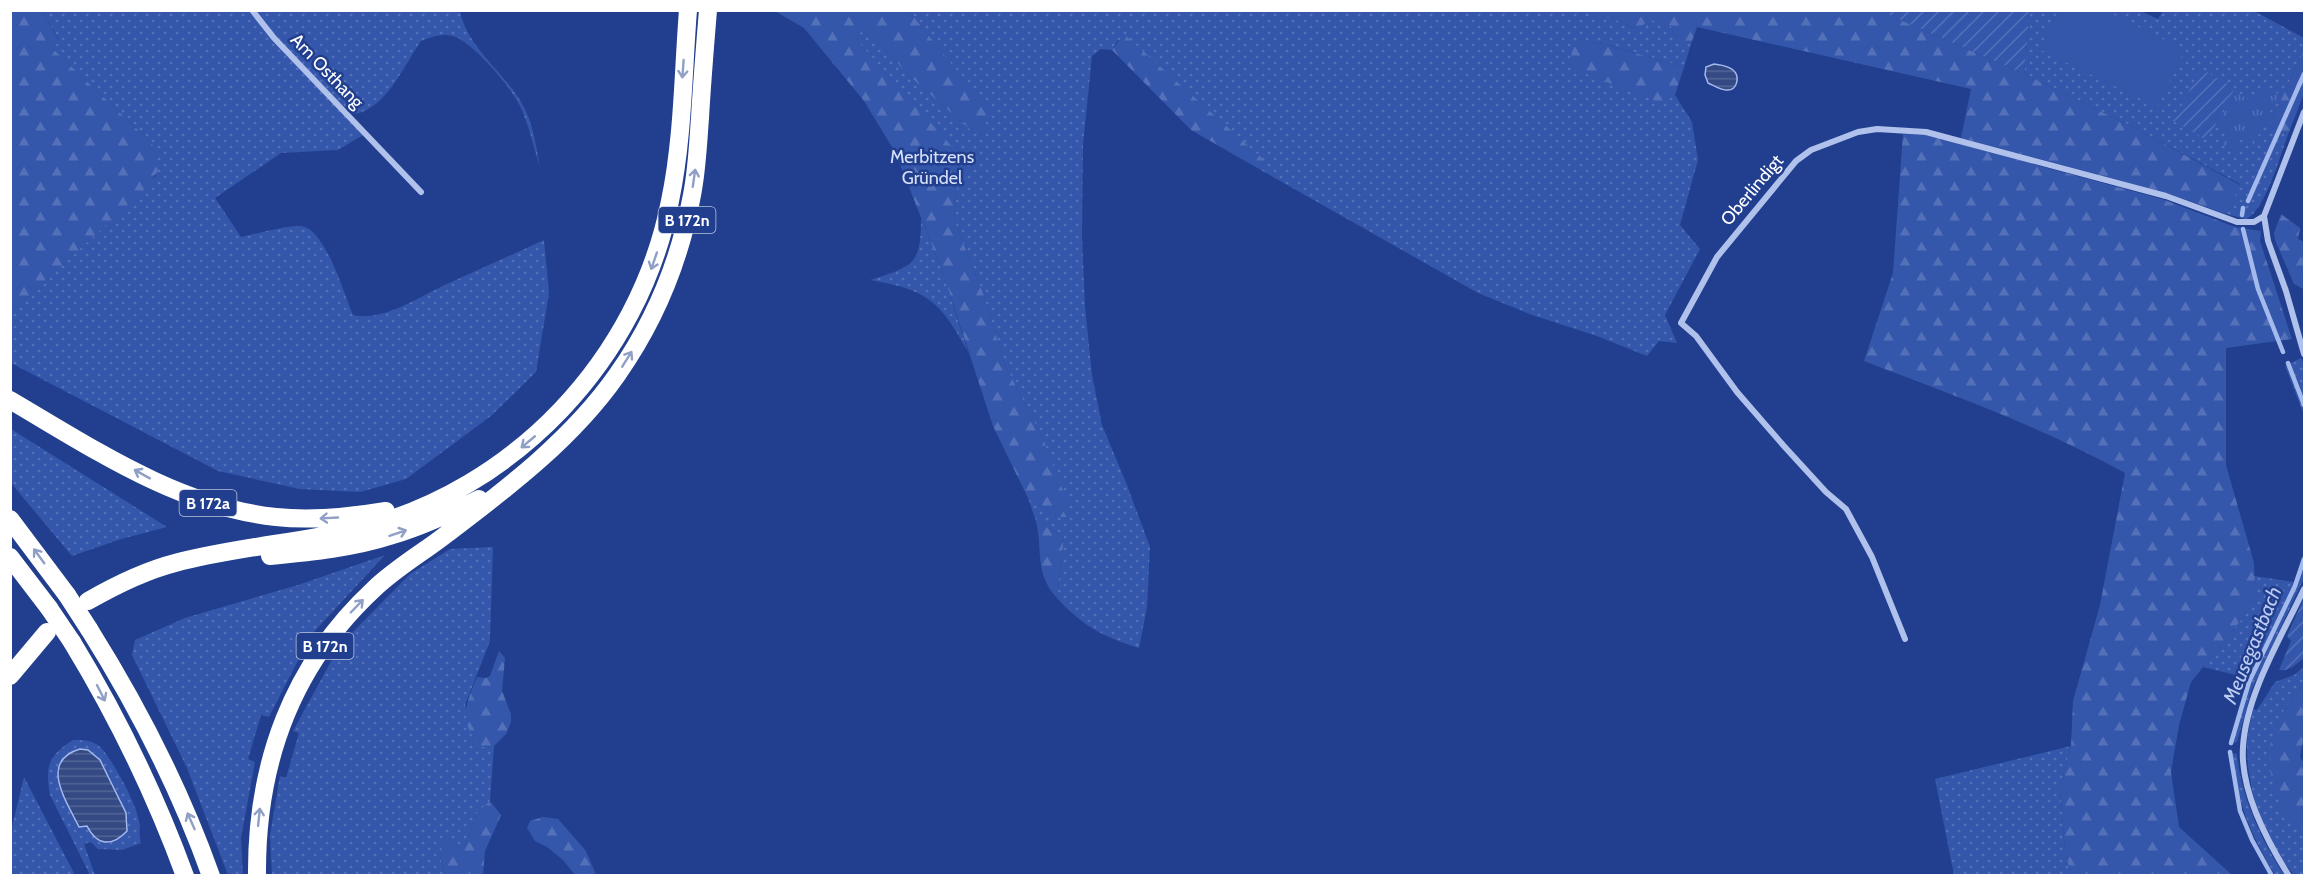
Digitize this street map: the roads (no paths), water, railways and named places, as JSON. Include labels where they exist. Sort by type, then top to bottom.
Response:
[{"type":"highway","name":"B 172n","points":[[88,601],[122,582],[153,570],[357,529],[388,521],[429,504],[488,472],[524,446],[574,397],[598,367],[619,335],[641,291],[661,240],[675,168],[688,10]]},
{"type":"highway","name":"B 172n","points":[[257,876],[259,817],[265,778],[288,709],[309,669],[347,617],[374,589],[508,486],[538,461],[589,411],[639,342],[657,306],[678,251],[692,193],[708,10]]},
{"type":"highway","name":"B 172a","points":[[10,400],[159,484],[229,509],[276,517],[309,519],[342,517],[429,504]]},
{"type":"highway","name":"B 172n","points":[[195,560],[269,557],[353,545],[393,535],[440,518],[508,486]]},
{"type":"highway","points":[[10,519],[67,595],[111,664],[157,748],[194,826],[211,876]]},
{"type":"highway","points":[[10,557],[49,608],[94,679],[139,765],[171,837],[185,876]]},
{"type":"highway","points":[[10,676],[47,632]]},
{"type":"highway","points":[[171,837],[178,876]]},
{"type":"street","name":"Am Osthang","points":[[252,10],[281,45],[421,192]]},
{"type":"street","points":[[2304,112],[2264,216],[2268,241],[2286,291],[2304,354]]},
{"type":"street","name":"Oberlindigt","points":[[1905,639],[1872,557],[1846,508],[1826,492],[1783,445],[1737,392],[1696,336],[1681,323],[1717,257],[1774,186],[1796,161],[1812,150],[1858,132],[1877,129],[1926,132],[2166,196],[2237,222],[2254,222],[2264,216]]},
{"type":"street","points":[[2289,876],[2275,854],[2256,812],[2242,748],[2255,695],[2304,589]]},
{"type":"waterway","name":"Meusegastbach","points":[[2248,201],[2304,74]]},
{"type":"waterway","name":"Meusegastbach","points":[[2242,215],[2243,208]]},
{"type":"waterway","name":"Meusegastbach","points":[[2243,229],[2258,289],[2283,352]]},
{"type":"waterway","name":"Meusegastbach","points":[[2288,363],[2304,405]]},
{"type":"waterway","name":"Meusegastbach","points":[[2231,743],[2249,682],[2295,586],[2304,559]]},
{"type":"waterway","name":"Meusegastbach","points":[[2230,752],[2240,811],[2252,840],[2272,876]]},
{"type":"park label","name":"Merbitzens Gründel","points":[[932,167]]}]
